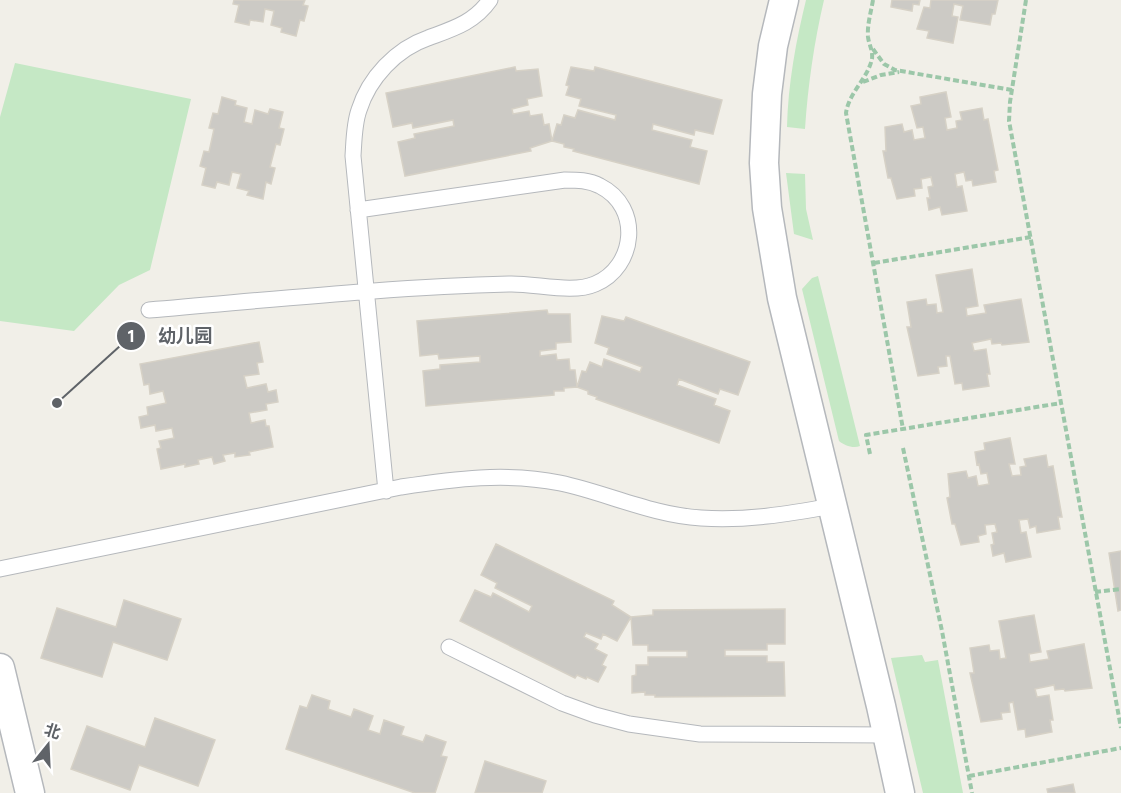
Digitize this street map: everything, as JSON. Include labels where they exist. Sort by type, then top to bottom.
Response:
[{"type":"street","points":[[784,0],[773,46],[767,94],[764,163],[767,208],[782,298],[900,793]]},
{"type":"street","points":[[0,668],[30,793]]},
{"type":"lane","points":[[386,491],[353,148],[358,111],[365,94],[389,62],[407,48],[471,20],[490,0]]},
{"type":"lane","points":[[149,310],[366,292],[510,284],[580,288],[607,278],[617,269],[625,255],[629,240],[625,213],[615,198],[601,186],[582,180],[565,180],[358,210]]},
{"type":"lane","points":[[0,569],[459,478],[516,477],[559,483],[654,511],[700,518],[752,519],[832,506]]},
{"type":"lane","points":[[450,647],[562,703],[629,724],[699,734],[888,735]]},
{"type":"path","points":[[873,0],[868,39],[872,49],[885,64],[895,70],[1012,90]]},
{"type":"path","points":[[1026,0],[1009,121],[1121,728]]},
{"type":"path","points":[[872,49],[868,72],[848,102],[846,113],[903,429]]},
{"type":"path","points":[[861,83],[881,75],[905,72]]},
{"type":"path","points":[[874,263],[1031,237]]},
{"type":"path","points":[[870,454],[866,435],[1061,403]]},
{"type":"path","points":[[903,448],[942,631],[972,793]]},
{"type":"path","points":[[1095,592],[1121,589]]},
{"type":"path","points":[[969,776],[1121,748]]},
{"type":"green space","points":[[806,0],[824,0],[812,64],[805,129],[787,127],[793,63]]},
{"type":"green space","points":[[15,63],[191,99],[150,270],[119,285],[74,331],[0,321],[0,117]]},
{"type":"green space","points":[[786,173],[805,174],[806,209],[813,240],[794,234]]},
{"type":"green space","points":[[818,276],[860,446],[857,447],[839,441],[802,289],[812,278]]},
{"type":"green space","points":[[922,655],[925,662],[938,660],[963,793],[923,793],[891,658]]},
{"type":"building","points":[[234,0],[305,0],[303,5],[308,6],[304,21],[300,20],[296,36],[281,32],[282,28],[271,25],[274,11],[265,9],[263,22],[250,20],[249,25],[235,22],[239,5],[233,4]]},
{"type":"building","points":[[892,0],[920,0],[919,5],[913,4],[912,11],[891,7]]},
{"type":"building","points":[[931,0],[998,0],[990,25],[960,20],[963,6],[954,4],[952,16],[958,17],[953,43],[927,38],[929,31],[917,29],[924,7],[930,8]]},
{"type":"building","points":[[515,67],[516,71],[538,69],[542,96],[527,99],[528,105],[512,109],[513,114],[529,111],[530,116],[542,114],[544,125],[549,124],[552,141],[530,148],[531,151],[405,176],[398,142],[415,138],[414,134],[454,126],[453,120],[413,128],[412,123],[393,127],[386,93]]},
{"type":"building","points":[[571,67],[594,71],[595,67],[722,100],[713,134],[695,130],[694,135],[653,124],[652,130],[692,140],[690,147],[707,151],[699,184],[573,151],[574,149],[564,147],[564,144],[552,141],[557,124],[561,125],[564,115],[575,118],[578,110],[615,120],[616,115],[579,106],[581,99],[566,95]]},
{"type":"building","points":[[946,92],[951,117],[945,118],[947,130],[957,128],[956,121],[962,120],[960,112],[982,108],[984,120],[988,119],[998,170],[994,171],[996,182],[973,186],[972,180],[966,181],[964,172],[955,174],[957,187],[962,186],[967,211],[942,215],[940,207],[929,210],[927,198],[930,198],[928,187],[933,186],[931,177],[921,179],[922,188],[914,189],[915,196],[897,199],[891,178],[888,178],[883,151],[886,151],[885,127],[902,124],[904,132],[912,130],[914,140],[925,138],[923,127],[917,128],[911,106],[921,104],[920,97]]},
{"type":"building","points":[[222,97],[236,101],[235,105],[247,108],[244,122],[252,124],[255,110],[268,114],[270,109],[283,112],[279,128],[284,129],[280,145],[276,144],[270,167],[275,168],[271,184],[266,182],[263,199],[247,195],[249,191],[237,188],[241,174],[232,172],[229,185],[217,182],[215,188],[202,185],[206,168],[200,166],[204,151],[209,152],[214,129],[209,128],[213,113],[218,114]]},
{"type":"building","points":[[972,269],[978,306],[966,308],[967,316],[986,313],[984,305],[1021,299],[1029,342],[1002,345],[1001,343],[992,344],[991,339],[972,343],[974,351],[986,349],[990,374],[987,374],[989,386],[963,390],[962,383],[955,384],[950,356],[946,356],[947,366],[938,367],[939,373],[918,376],[907,327],[911,327],[907,302],[926,299],[927,305],[936,304],[937,313],[943,312],[936,275]]},
{"type":"building","points":[[547,310],[548,314],[570,314],[571,342],[556,343],[556,349],[540,351],[540,356],[556,354],[557,360],[569,359],[570,370],[575,370],[577,387],[554,391],[554,395],[426,406],[423,371],[440,369],[440,365],[480,362],[480,356],[439,359],[438,354],[420,356],[417,321]]},
{"type":"building","points":[[602,316],[624,321],[626,317],[750,362],[738,395],[720,389],[718,394],[679,379],[677,385],[716,399],[714,405],[730,411],[719,443],[596,399],[597,397],[588,394],[588,391],[577,387],[582,371],[586,372],[590,362],[602,367],[604,359],[640,372],[642,367],[607,354],[609,348],[595,343]]},
{"type":"building","points":[[259,342],[263,362],[257,363],[259,374],[244,376],[247,388],[266,384],[268,392],[276,390],[278,402],[266,404],[267,410],[249,413],[251,423],[265,420],[266,426],[269,426],[273,447],[249,452],[250,455],[235,457],[235,453],[223,455],[225,461],[214,464],[212,457],[198,460],[199,464],[185,467],[185,464],[161,469],[157,449],[161,448],[159,441],[174,438],[172,428],[156,431],[155,425],[141,428],[139,417],[148,415],[147,407],[166,403],[163,391],[150,394],[149,384],[144,385],[140,364]]},
{"type":"building","points":[[1010,438],[1015,464],[1009,464],[1012,476],[1021,475],[1020,467],[1026,466],[1024,459],[1046,455],[1048,467],[1053,466],[1062,517],[1058,517],[1060,529],[1037,533],[1036,526],[1030,528],[1028,519],[1019,520],[1021,533],[1026,532],[1031,557],[1006,562],[1004,553],[993,556],[991,545],[994,544],[992,533],[997,532],[995,524],[985,525],[986,534],[978,536],[979,542],[961,545],[955,524],[952,524],[947,498],[950,497],[948,474],[966,471],[968,478],[976,476],[978,486],[989,484],[987,473],[981,474],[979,464],[977,465],[975,452],[985,450],[984,443]]},
{"type":"building","points":[[496,544],[614,601],[612,605],[631,617],[617,641],[603,634],[601,639],[586,633],[584,637],[598,644],[595,649],[607,655],[602,665],[606,667],[598,682],[577,675],[575,678],[460,621],[475,590],[491,597],[493,593],[529,612],[532,606],[495,588],[497,583],[481,575]]},
{"type":"building","points":[[1121,551],[1121,610],[1118,611],[1109,553]]},
{"type":"building","points":[[124,600],[181,619],[167,660],[113,642],[102,677],[41,658],[57,608],[116,627]]},
{"type":"building","points":[[785,609],[785,644],[767,644],[767,650],[725,650],[725,656],[767,656],[767,662],[784,662],[785,696],[655,697],[655,695],[645,695],[645,692],[632,693],[632,676],[636,675],[636,665],[648,665],[648,657],[687,657],[687,651],[648,651],[648,645],[633,645],[631,617],[653,615],[653,610]]},
{"type":"building","points":[[1034,615],[1041,652],[1029,654],[1030,662],[1049,659],[1047,651],[1084,644],[1092,688],[1065,691],[1064,689],[1055,690],[1054,685],[1035,689],[1037,697],[1049,695],[1053,720],[1050,720],[1052,732],[1026,737],[1025,729],[1018,730],[1013,702],[1009,703],[1010,712],[1001,713],[1002,719],[981,722],[970,673],[974,673],[970,648],[989,645],[990,651],[999,650],[1000,659],[1006,658],[999,621]]},
{"type":"building","points":[[312,695],[330,701],[328,709],[351,717],[354,709],[373,716],[368,730],[380,734],[384,720],[404,727],[401,735],[423,742],[426,735],[446,742],[441,756],[447,757],[435,793],[415,793],[286,749],[300,706],[307,708]]},
{"type":"building","points":[[155,718],[215,740],[198,786],[139,765],[130,790],[71,769],[87,726],[145,747]]},
{"type":"building","points":[[485,761],[546,781],[542,793],[475,793]]},
{"type":"building","points":[[1073,784],[1075,793],[1048,793],[1047,789]]},
{"type":"place","name":"幼儿园","points":[[57,403]]}]
